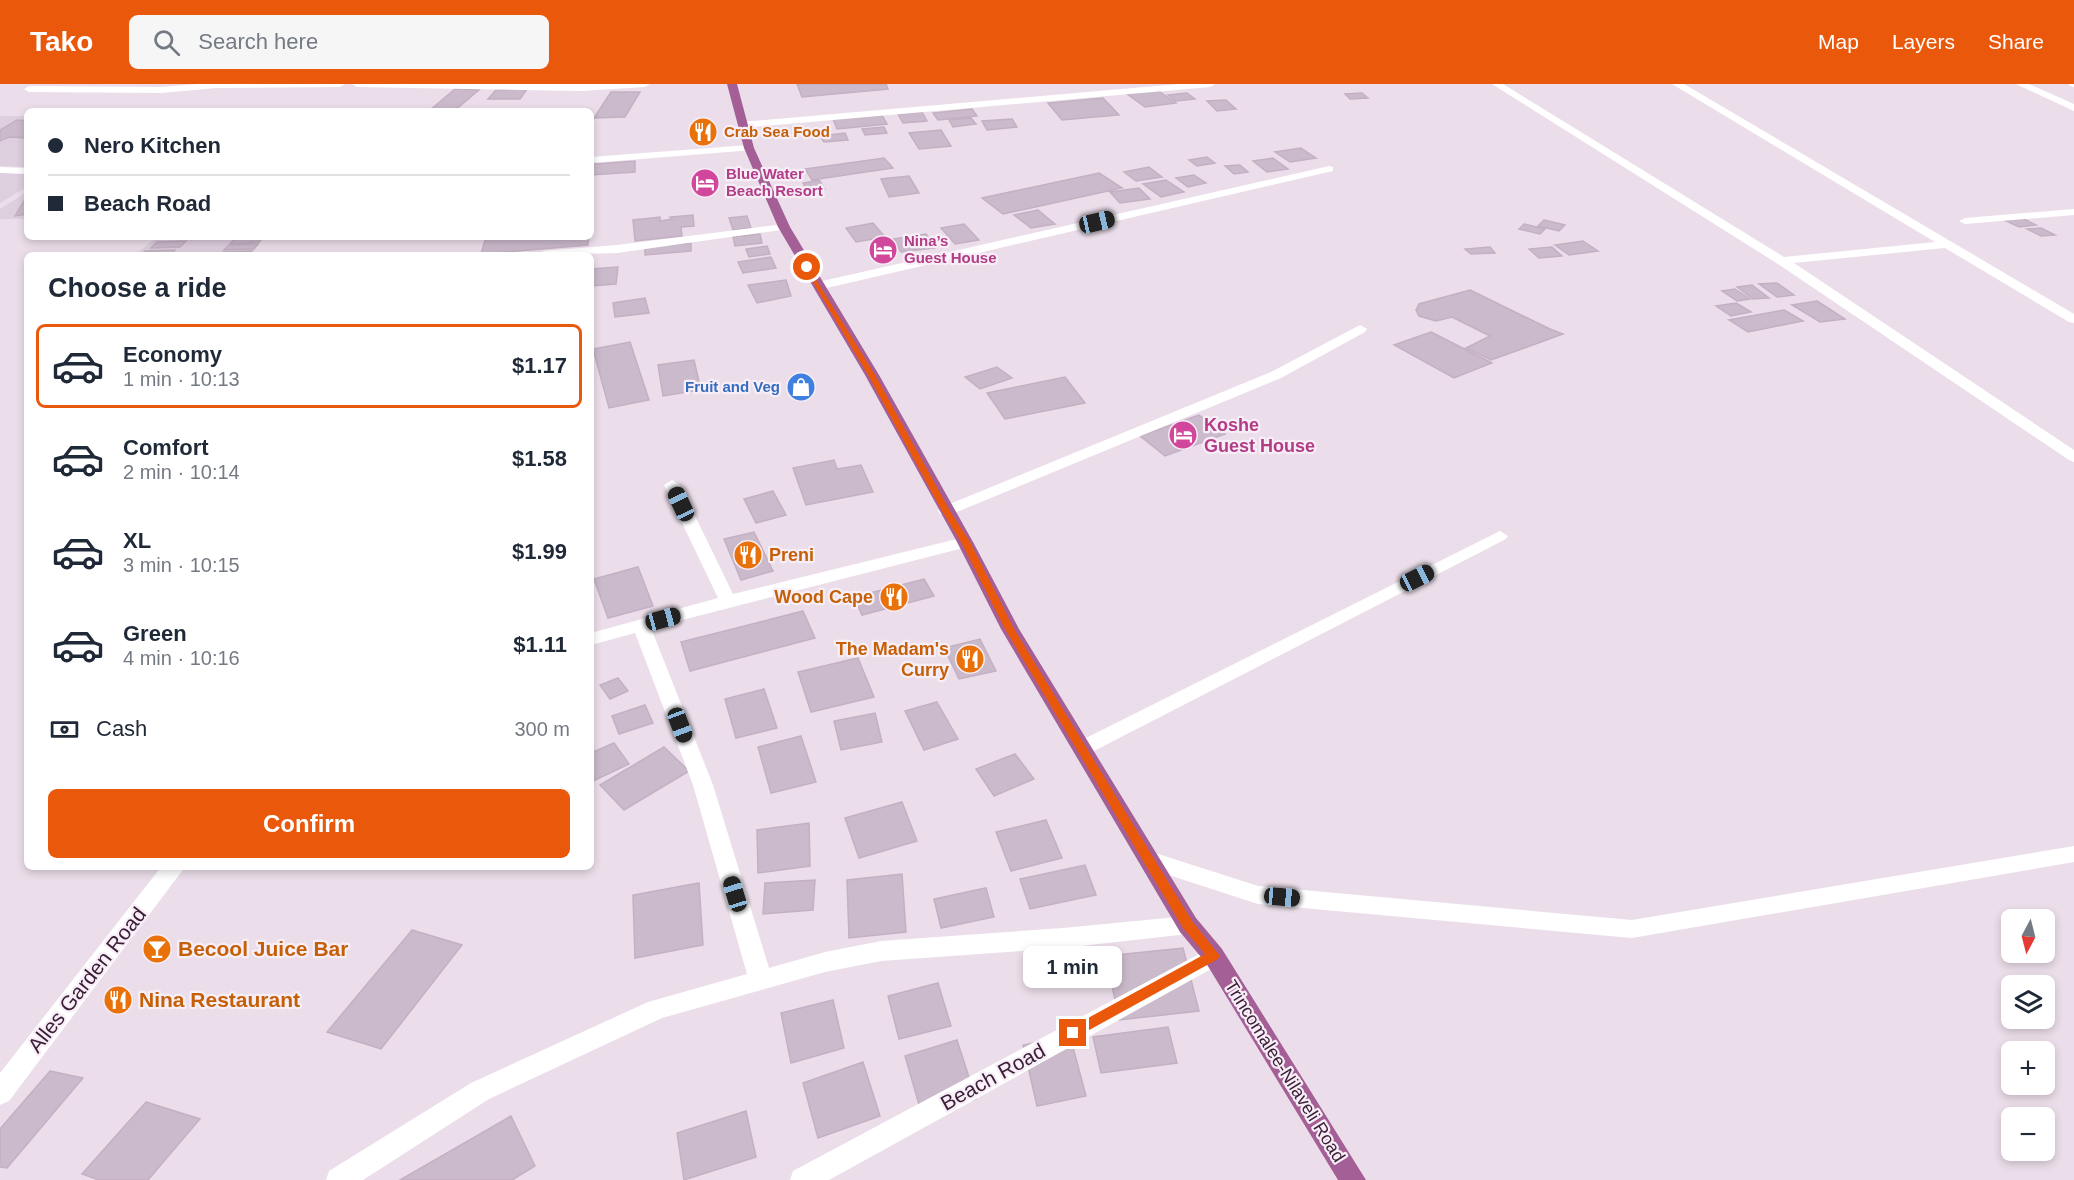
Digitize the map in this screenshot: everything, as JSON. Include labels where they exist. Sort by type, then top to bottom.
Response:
[{"type":"main road","name":"Trincomalee-Nilaveli Road","points":[[732,84],[749,148],[784,227],[872,375],[965,542],[1010,629],[1188,925],[1214,956],[1353,1180]]},
{"type":"street","points":[[29,88],[161,90],[216,85],[340,84]]},
{"type":"street","points":[[357,84],[581,88],[645,84]]},
{"type":"street","points":[[742,125],[1210,84]]},
{"type":"street","points":[[1497,84],[1782,261],[2074,457]]},
{"type":"street","points":[[1677,84],[2074,319]]},
{"type":"street","points":[[2021,84],[2074,108]]},
{"type":"street","points":[[594,160],[749,148]]},
{"type":"street","points":[[818,286],[1329,169]]},
{"type":"street","points":[[0,170],[24,171]]},
{"type":"street","points":[[1965,221],[2074,212]]},
{"type":"street","points":[[580,252],[784,227]]},
{"type":"street","points":[[1782,261],[1947,243]]},
{"type":"street","points":[[946,511],[1276,375],[1360,329]]},
{"type":"street","points":[[672,485],[728,601]]},
{"type":"street","points":[[1083,748],[1500,536]]},
{"type":"street","points":[[594,638],[728,601],[965,542]]},
{"type":"street","points":[[641,625],[703,785],[761,981]]},
{"type":"street","points":[[1149,860],[1258,895],[1632,929],[2074,854]]},
{"type":"street","name":"Alles Garden Road","points":[[0,1093],[172,870]]},
{"type":"street","points":[[339,1180],[480,1091],[657,1009],[825,962],[881,951],[1063,938],[1188,925]]},
{"type":"street","name":"Beach Road","points":[[803,1180],[1214,956]]},
{"type":"shaded area","points":[[0,116],[24,116],[24,167],[0,166]]},
{"type":"shaded area","points":[[0,172],[24,173],[24,189],[0,203]]},
{"type":"shaded area","points":[[24,194],[24,219],[0,219],[0,209]]},
{"type":"shaded area","points":[[153,240],[262,240],[252,252],[139,252]]},
{"type":"building","points":[[797,84],[886,84],[888,89],[802,97]]},
{"type":"building","points":[[455,89],[479,90],[458,108],[433,108]]},
{"type":"building","points":[[527,89],[520,99],[488,99],[496,90]]},
{"type":"building","points":[[1157,90],[1176,103],[1145,107],[1127,94]]},
{"type":"building","points":[[611,92],[640,92],[625,117],[594,118]]},
{"type":"building","points":[[1187,93],[1195,99],[1176,101],[1168,95]]},
{"type":"building","points":[[1362,93],[1368,98],[1350,99],[1345,94]]},
{"type":"building","points":[[1103,98],[1119,115],[1062,120],[1048,103]]},
{"type":"building","points":[[1226,100],[1236,109],[1217,111],[1207,101]]},
{"type":"building","points":[[972,109],[977,116],[938,120],[933,113]]},
{"type":"building","points":[[922,112],[927,121],[903,123],[898,114]]},
{"type":"building","points":[[882,115],[887,124],[837,129],[833,119]]},
{"type":"building","points":[[971,118],[976,124],[953,127],[949,120]]},
{"type":"building","points":[[1012,119],[1017,127],[987,130],[982,121]]},
{"type":"building","points":[[17,120],[24,121],[24,138],[9,137],[0,141],[0,130]]},
{"type":"building","points":[[884,127],[887,133],[865,135],[862,129]]},
{"type":"building","points":[[941,130],[951,146],[919,149],[909,133]]},
{"type":"building","points":[[845,133],[848,140],[824,142],[820,136]]},
{"type":"building","points":[[1301,148],[1316,158],[1290,162],[1275,152]]},
{"type":"building","points":[[1207,157],[1215,163],[1197,166],[1189,160]]},
{"type":"building","points":[[884,158],[893,168],[812,180],[805,169]]},
{"type":"building","points":[[1273,158],[1288,169],[1267,172],[1253,161]]},
{"type":"building","points":[[594,160],[596,164],[635,161],[635,172],[594,175]]},
{"type":"building","points":[[1240,165],[1248,172],[1234,174],[1225,166]]},
{"type":"building","points":[[1149,167],[1162,177],[1136,181],[1124,172]]},
{"type":"building","points":[[1099,173],[1122,188],[1003,214],[982,198]]},
{"type":"building","points":[[1194,175],[1206,183],[1188,187],[1176,178]]},
{"type":"building","points":[[909,176],[919,193],[889,197],[881,179]]},
{"type":"building","points":[[819,180],[825,189],[808,191],[803,183]]},
{"type":"building","points":[[1166,180],[1184,192],[1161,197],[1143,184]]},
{"type":"building","points":[[1139,188],[1150,199],[1120,203],[1110,192]]},
{"type":"building","points":[[24,201],[24,214],[15,216]]},
{"type":"building","points":[[1038,210],[1055,224],[1031,228],[1014,215]]},
{"type":"building","points":[[693,215],[694,226],[681,227],[682,236],[635,241],[633,220],[660,217],[660,221],[672,219],[670,217]]},
{"type":"building","points":[[747,216],[751,228],[733,230],[729,218]]},
{"type":"building","points":[[2022,218],[2036,225],[2019,227],[2004,220]]},
{"type":"building","points":[[1544,220],[1565,225],[1559,231],[1538,226]]},
{"type":"building","points":[[873,223],[885,237],[856,242],[846,228]]},
{"type":"building","points":[[964,224],[979,240],[955,244],[941,228]]},
{"type":"building","points":[[1524,224],[1545,229],[1540,234],[1519,229]]},
{"type":"building","points":[[2041,228],[2055,235],[2041,236],[2027,229]]},
{"type":"building","points":[[760,234],[762,243],[735,246],[733,237]]},
{"type":"building","points":[[926,234],[935,248],[901,252],[893,239]]},
{"type":"building","points":[[233,240],[261,240],[259,242],[230,244]]},
{"type":"building","points":[[485,240],[589,240],[588,245],[482,252]]},
{"type":"building","points":[[186,241],[180,247],[151,248],[157,242]]},
{"type":"building","points":[[1583,241],[1598,251],[1569,255],[1555,245]]},
{"type":"building","points":[[691,243],[691,251],[645,255],[645,247]]},
{"type":"building","points":[[258,244],[254,249],[224,250],[229,245]]},
{"type":"building","points":[[767,246],[770,254],[749,257],[746,249]]},
{"type":"building","points":[[1490,247],[1495,253],[1471,254],[1465,249]]},
{"type":"building","points":[[1552,247],[1562,256],[1539,258],[1529,249]]},
{"type":"building","points":[[175,250],[173,252],[145,251]]},
{"type":"building","points":[[771,257],[776,268],[743,273],[738,262]]},
{"type":"building","points":[[618,267],[616,284],[594,286],[594,269]]},
{"type":"building","points":[[786,280],[791,296],[757,303],[748,285]]},
{"type":"building","points":[[1777,283],[1794,295],[1777,297],[1759,284]]},
{"type":"building","points":[[1752,285],[1769,298],[1753,299],[1737,287]]},
{"type":"building","points":[[1735,289],[1750,299],[1737,301],[1722,291]]},
{"type":"building","points":[[1470,290],[1563,334],[1491,360],[1466,348],[1490,336],[1452,317],[1436,321],[1419,316],[1416,310],[1419,304]]},
{"type":"building","points":[[645,298],[649,313],[615,317],[613,303]]},
{"type":"building","points":[[1817,301],[1845,319],[1820,322],[1792,305]]},
{"type":"building","points":[[1736,303],[1751,312],[1731,316],[1716,306]]},
{"type":"building","points":[[1784,310],[1803,321],[1748,332],[1729,320]]},
{"type":"building","points":[[1431,332],[1492,363],[1454,378],[1394,345]]},
{"type":"building","points":[[630,342],[649,400],[609,408],[594,349]]},
{"type":"building","points":[[694,360],[701,390],[663,396],[658,365]]},
{"type":"building","points":[[997,367],[1012,378],[980,389],[965,377]]},
{"type":"building","points":[[1065,377],[1085,403],[1005,419],[987,393]]},
{"type":"building","name":"Koshe Guest House","points":[[1199,415],[1225,434],[1165,456],[1140,436]]},
{"type":"building","points":[[834,460],[837,469],[861,465],[873,492],[806,505],[793,468]]},
{"type":"building","points":[[773,491],[786,515],[756,523],[744,499]]},
{"type":"building","name":"Preni","points":[[754,532],[773,571],[741,580],[724,539]]},
{"type":"building","points":[[638,567],[653,606],[608,618],[594,579]]},
{"type":"building","name":"Wood Cape","points":[[924,579],[934,596],[862,615],[854,597]]},
{"type":"building","points":[[803,611],[815,638],[690,671],[681,642]]},
{"type":"building","name":"The Madam's Curry","points":[[980,639],[996,671],[959,679],[944,648]]},
{"type":"building","points":[[858,658],[874,697],[811,712],[798,672]]},
{"type":"building","points":[[618,678],[628,691],[610,699],[600,685]]},
{"type":"building","points":[[764,689],[777,728],[736,738],[725,699]]},
{"type":"building","points":[[937,702],[958,739],[924,750],[905,711]]},
{"type":"building","points":[[645,705],[653,723],[619,734],[612,716]]},
{"type":"building","points":[[875,713],[882,742],[841,750],[834,721]]},
{"type":"building","points":[[801,736],[816,782],[771,793],[758,747]]},
{"type":"building","points":[[614,743],[629,764],[594,781],[594,752]]},
{"type":"building","points":[[664,747],[689,771],[624,810],[600,785]]},
{"type":"building","points":[[1015,754],[1034,779],[994,796],[976,769]]},
{"type":"building","points":[[902,802],[917,841],[859,858],[845,818]]},
{"type":"building","points":[[1046,820],[1062,858],[1011,871],[996,832]]},
{"type":"building","points":[[809,823],[810,866],[758,873],[757,830]]},
{"type":"building","points":[[1085,865],[1096,895],[1030,909],[1020,879]]},
{"type":"building","points":[[902,874],[906,932],[849,938],[847,880]]},
{"type":"building","points":[[815,880],[813,910],[763,914],[765,883]]},
{"type":"building","points":[[699,883],[703,945],[635,958],[633,895]]},
{"type":"building","points":[[986,888],[994,917],[941,928],[934,899]]},
{"type":"building","points":[[412,930],[462,945],[381,1049],[327,1032]]},
{"type":"building","points":[[1183,948],[1199,1011],[1119,1020],[1106,956]]},
{"type":"building","points":[[938,983],[951,1026],[899,1039],[888,996]]},
{"type":"building","points":[[833,1000],[844,1048],[791,1063],[781,1013]]},
{"type":"building","points":[[1168,1027],[1177,1063],[1101,1073],[1093,1037]]},
{"type":"building","points":[[1070,1036],[1086,1096],[1037,1106],[1023,1045]]},
{"type":"building","points":[[957,1040],[976,1099],[922,1115],[905,1056]]},
{"type":"building","points":[[863,1062],[880,1116],[818,1138],[803,1083]]},
{"type":"building","points":[[50,1071],[83,1078],[7,1168],[0,1167],[0,1129]]},
{"type":"building","points":[[146,1102],[200,1119],[148,1180],[99,1180],[82,1174]]},
{"type":"building","points":[[746,1111],[756,1157],[684,1180],[677,1133]]},
{"type":"building","points":[[511,1116],[535,1166],[512,1180],[400,1180]]},
{"type":"place","name":"Crab Sea Food","points":[[703,132]]},
{"type":"place","name":"Blue Water Beach Resort","points":[[705,183]]},
{"type":"place","name":"Nina’s Guest House","points":[[883,250]]},
{"type":"place","name":"Fruit and Veg","points":[[801,387]]},
{"type":"place","name":"Koshe Guest House","points":[[1183,435]]},
{"type":"place","name":"Preni","points":[[748,555]]},
{"type":"place","name":"Wood Cape","points":[[894,597]]},
{"type":"place","name":"The Madam's Curry","points":[[970,659]]},
{"type":"place","name":"Becool Juice Bar","points":[[157,949]]},
{"type":"place","name":"Nina Restaurant","points":[[118,1000]]},
{"type":"route","points":[[807,267],[872,375],[965,542],[1010,629],[1188,925],[1214,956],[1073,1033]]}]
